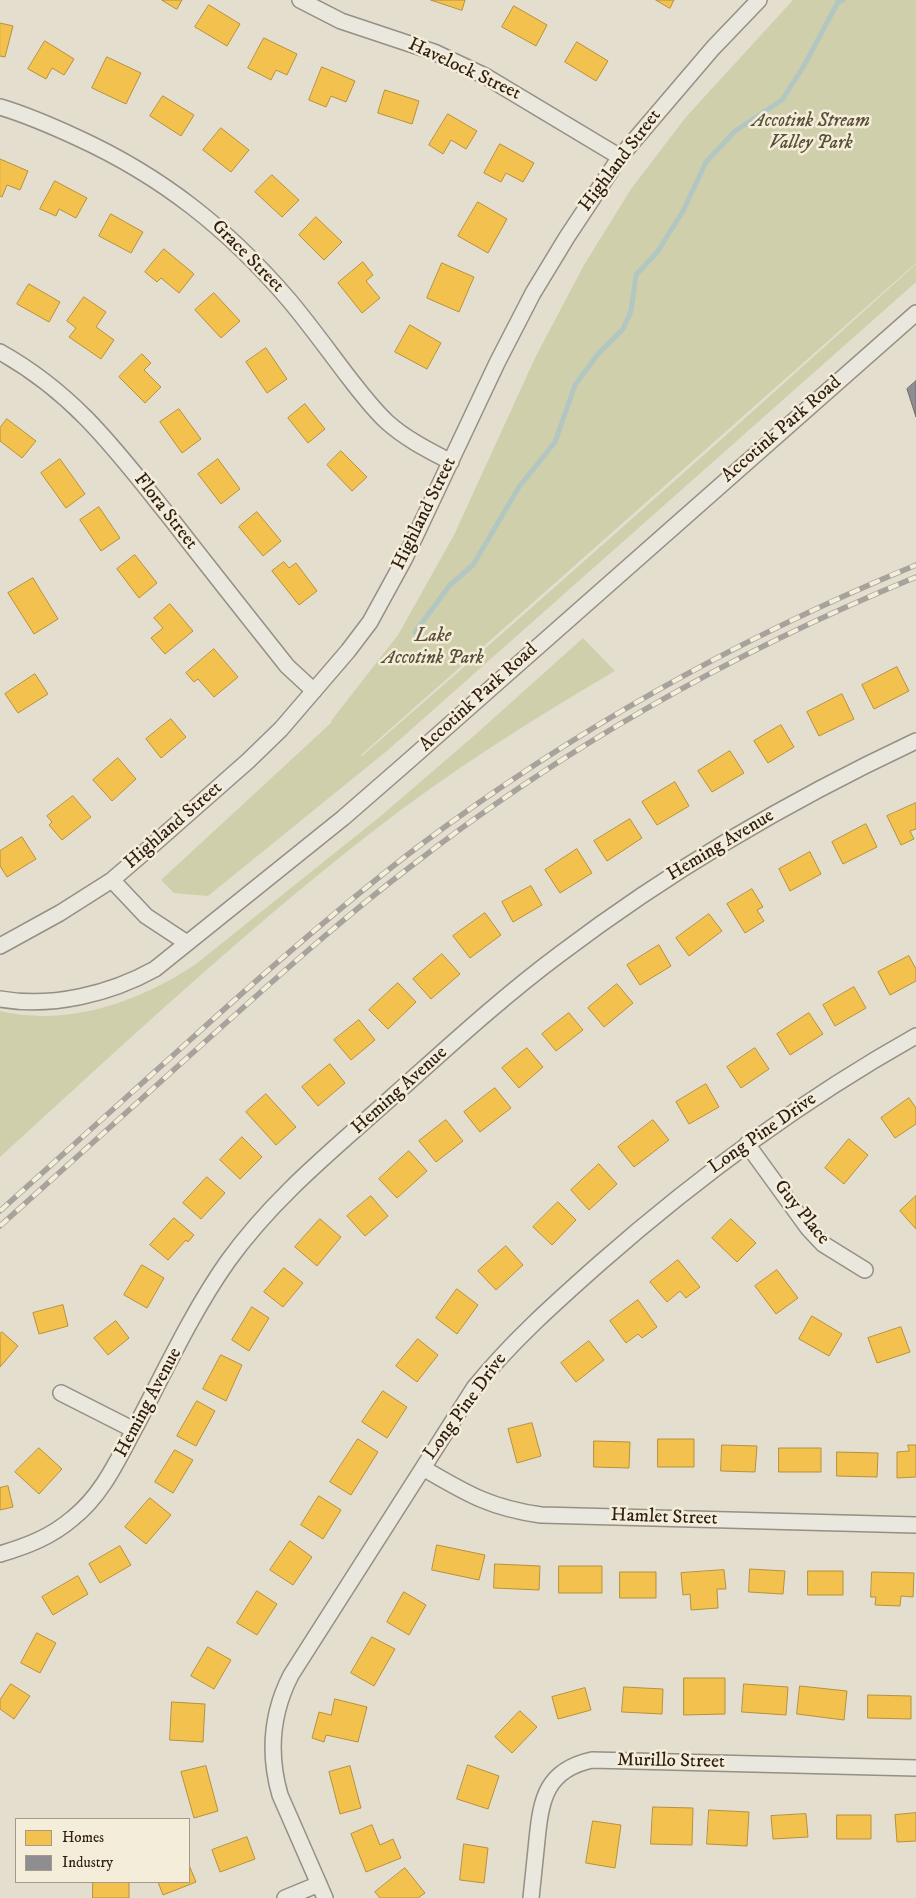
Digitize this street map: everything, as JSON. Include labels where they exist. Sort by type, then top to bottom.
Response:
[{"type":"street","name":"Havelock Street","points":[[300,0],[341,21],[434,52],[485,76],[620,157]]},
{"type":"street","name":"Highland Street","points":[[0,946],[60,913],[112,880],[248,761],[281,729],[348,651],[377,610],[406,558],[497,363],[533,293],[581,215],[620,157],[687,77],[759,0]]},
{"type":"street","name":"Grace Street","points":[[0,107],[47,123],[92,144],[143,171],[202,213],[252,259],[290,302],[363,396],[386,421],[414,443],[451,462]]},
{"type":"street","name":"Accotink Park Road","points":[[0,999],[12,1001],[50,1001],[82,997],[113,988],[139,978],[155,969],[343,818],[916,313]]},
{"type":"street","name":"Flora Street","points":[[0,352],[42,378],[64,396],[111,444],[287,666],[314,691]]},
{"type":"street","name":"Heming Avenue","points":[[0,1554],[32,1544],[50,1535],[73,1518],[90,1502],[105,1483],[203,1300],[227,1263],[259,1221],[303,1177],[495,1005],[624,908],[710,851],[787,806],[916,741]]},
{"type":"street","points":[[112,880],[146,916],[187,943]]},
{"type":"street","name":"Long Pine Drive","points":[[325,1898],[280,1795],[272,1746],[277,1709],[291,1675],[474,1388],[515,1341],[656,1214],[700,1178],[799,1107],[916,1036]]},
{"type":"street","name":"Guy Place","points":[[747,1144],[808,1228],[822,1244],[865,1270]]},
{"type":"street","points":[[61,1393],[134,1430]]},
{"type":"street","name":"Hamlet Street","points":[[423,1468],[469,1495],[493,1505],[516,1512],[541,1515],[916,1525]]},
{"type":"street","name":"Murillo Street","points":[[531,1898],[540,1810],[546,1792],[556,1778],[577,1763],[592,1760],[916,1768]]},
{"type":"street","points":[[285,1898],[319,1884]]},
{"type":"green space","name":"Accotink Stream Valley Park","points":[[793,0],[916,0],[916,263],[361,755],[571,573],[916,264],[916,282],[388,750],[208,896],[174,893],[161,880],[332,722],[398,635],[454,535],[536,356],[584,265],[631,189],[686,117]]},
{"type":"green space","points":[[583,638],[615,671],[491,747],[431,788],[372,832],[229,950],[0,1157],[0,1011],[25,1015],[51,1016],[102,1008],[151,990],[196,964],[382,815]]},
{"type":"building: Homes","points":[[162,0],[182,0],[177,9]]},
{"type":"building: Homes","points":[[431,0],[465,0],[462,10]]},
{"type":"building: Homes","points":[[656,0],[674,0],[670,8]]},
{"type":"building: Homes","points":[[209,5],[240,24],[227,46],[195,27]]},
{"type":"building: Homes","points":[[514,6],[547,25],[536,46],[502,27]]},
{"type":"building: Homes","points":[[0,23],[13,26],[5,57],[0,56]]},
{"type":"building: Homes","points":[[264,38],[297,54],[287,75],[276,70],[271,80],[248,68]]},
{"type":"building: Homes","points":[[45,41],[74,59],[64,75],[52,68],[46,79],[28,69]]},
{"type":"building: Homes","points":[[577,42],[608,61],[596,81],[565,62]]},
{"type":"building: Homes","points":[[107,57],[141,73],[126,104],[92,88]]},
{"type":"building: Homes","points":[[322,67],[355,81],[346,102],[331,96],[326,107],[309,100]]},
{"type":"building: Homes","points":[[385,90],[419,101],[412,124],[378,113]]},
{"type":"building: Homes","points":[[163,96],[194,115],[181,136],[150,116]]},
{"type":"building: Homes","points":[[448,114],[477,131],[466,149],[451,140],[443,154],[429,145]]},
{"type":"building: Homes","points":[[221,128],[249,150],[231,172],[203,150]]},
{"type":"building: Homes","points":[[500,144],[534,163],[523,182],[506,173],[501,182],[484,173]]},
{"type":"building: Homes","points":[[0,159],[28,171],[20,190],[7,185],[2,197],[0,196]]},
{"type":"building: Homes","points":[[272,175],[299,200],[282,217],[255,192]]},
{"type":"building: Homes","points":[[55,181],[87,198],[76,218],[59,209],[56,216],[40,209]]},
{"type":"building: Homes","points":[[478,202],[507,219],[488,253],[458,236]]},
{"type":"building: Homes","points":[[111,214],[143,232],[131,253],[99,236]]},
{"type":"building: Homes","points":[[316,217],[342,242],[324,260],[299,235]]},
{"type":"building: Homes","points":[[164,249],[194,274],[179,293],[161,278],[157,282],[145,272]]},
{"type":"building: Homes","points":[[363,262],[373,275],[366,281],[380,298],[362,313],[338,283]]},
{"type":"building: Homes","points":[[442,263],[474,277],[459,312],[427,298]]},
{"type":"building: Homes","points":[[29,284],[60,302],[49,322],[17,304]]},
{"type":"building: Homes","points":[[214,293],[240,321],[221,338],[195,310]]},
{"type":"building: Homes","points":[[84,297],[106,312],[96,327],[114,340],[101,359],[69,337],[76,328],[67,321]]},
{"type":"building: Homes","points":[[410,325],[441,343],[427,369],[395,352]]},
{"type":"building: Homes","points":[[266,348],[287,379],[267,393],[246,362]]},
{"type":"building: Homes","points":[[142,354],[151,363],[144,370],[161,387],[145,403],[119,377]]},
{"type":"building: Homes","points":[[305,404],[325,429],[308,443],[288,418]]},
{"type":"building: Homes","points":[[179,409],[201,439],[182,453],[160,422]]},
{"type":"building: Homes","points":[[7,419],[36,441],[22,458],[0,441],[0,428]]},
{"type":"building: Homes","points":[[341,451],[367,477],[352,491],[327,465]]},
{"type":"building: Homes","points":[[60,459],[85,494],[66,508],[41,473]]},
{"type":"building: Homes","points":[[218,459],[240,489],[221,504],[198,474]]},
{"type":"building: Homes","points":[[99,507],[120,538],[101,551],[80,520]]},
{"type":"building: Homes","points":[[257,512],[281,541],[263,556],[239,527]]},
{"type":"building: Homes","points":[[135,555],[157,583],[139,598],[117,569]]},
{"type":"building: Homes","points":[[284,562],[289,568],[296,563],[317,591],[299,605],[272,571]]},
{"type":"building: Homes","points":[[33,578],[58,619],[34,634],[8,593]]},
{"type":"building: Homes","points":[[170,604],[193,631],[165,654],[151,638],[163,628],[154,618]]},
{"type":"building: Homes","points":[[214,649],[238,677],[214,697],[198,679],[194,682],[186,673]]},
{"type":"building: Homes","points":[[897,667],[909,691],[874,709],[862,685]]},
{"type":"building: Homes","points":[[35,674],[48,694],[18,713],[5,694]]},
{"type":"building: Homes","points":[[842,694],[854,719],[819,736],[807,712]]},
{"type":"building: Homes","points":[[171,719],[186,737],[161,758],[146,739]]},
{"type":"building: Homes","points":[[781,725],[794,747],[768,763],[754,741]]},
{"type":"building: Homes","points":[[730,751],[744,773],[712,792],[698,771]]},
{"type":"building: Homes","points":[[118,758],[136,779],[112,801],[93,780]]},
{"type":"building: Homes","points":[[675,782],[689,806],[657,825],[642,802]]},
{"type":"building: Homes","points":[[73,796],[91,817],[62,840],[49,825],[52,822],[47,816]]},
{"type":"building: Homes","points":[[916,803],[916,829],[910,831],[914,839],[901,845],[887,816]]},
{"type":"building: Homes","points":[[630,819],[642,838],[607,861],[594,841]]},
{"type":"building: Homes","points":[[866,824],[877,847],[843,864],[832,842]]},
{"type":"building: Homes","points":[[22,837],[36,859],[7,877],[0,866],[0,851]]},
{"type":"building: Homes","points":[[577,849],[592,873],[560,893],[545,870]]},
{"type":"building: Homes","points":[[810,852],[821,874],[790,891],[779,869]]},
{"type":"building: Homes","points":[[531,886],[542,905],[513,922],[502,902]]},
{"type":"building: Homes","points":[[752,889],[763,907],[757,910],[764,921],[745,933],[727,904]]},
{"type":"building: Homes","points":[[485,913],[501,935],[470,958],[453,936]]},
{"type":"building: Homes","points":[[709,914],[722,931],[689,956],[676,938]]},
{"type":"building: Homes","points":[[659,945],[671,966],[640,985],[627,965]]},
{"type":"building: Homes","points":[[442,954],[460,974],[431,999],[413,979]]},
{"type":"building: Homes","points":[[909,956],[916,969],[916,981],[890,995],[878,972]]},
{"type":"building: Homes","points":[[398,983],[416,1002],[388,1029],[369,1010]]},
{"type":"building: Homes","points":[[617,984],[633,1003],[604,1027],[588,1008]]},
{"type":"building: Homes","points":[[854,987],[866,1008],[835,1026],[823,1005]]},
{"type":"building: Homes","points":[[569,1013],[583,1030],[556,1051],[542,1034]]},
{"type":"building: Homes","points":[[809,1013],[823,1034],[790,1055],[777,1034]]},
{"type":"building: Homes","points":[[359,1020],[375,1040],[351,1060],[334,1040]]},
{"type":"building: Homes","points":[[527,1048],[543,1067],[519,1088],[502,1068]]},
{"type":"building: Homes","points":[[755,1048],[769,1069],[741,1088],[727,1067]]},
{"type":"building: Homes","points":[[330,1064],[345,1083],[318,1106],[302,1087]]},
{"type":"building: Homes","points":[[706,1084],[719,1107],[689,1124],[676,1102]]},
{"type":"building: Homes","points":[[495,1088],[511,1108],[480,1132],[464,1112]]},
{"type":"building: Homes","points":[[266,1094],[296,1127],[276,1145],[246,1112]]},
{"type":"building: Homes","points":[[909,1098],[916,1108],[916,1124],[895,1138],[881,1118]]},
{"type":"building: Homes","points":[[446,1120],[463,1141],[436,1162],[419,1141]]},
{"type":"building: Homes","points":[[653,1120],[669,1140],[634,1167],[618,1147]]},
{"type":"building: Homes","points":[[242,1137],[262,1157],[240,1179],[220,1160]]},
{"type":"building: Homes","points":[[849,1139],[868,1155],[844,1184],[825,1168]]},
{"type":"building: Homes","points":[[409,1151],[427,1171],[397,1198],[379,1179]]},
{"type":"building: Homes","points":[[599,1164],[617,1184],[589,1210],[571,1190]]},
{"type":"building: Homes","points":[[207,1177],[225,1193],[201,1219],[183,1203]]},
{"type":"building: Homes","points":[[371,1196],[388,1216],[365,1236],[347,1216]]},
{"type":"building: Homes","points":[[916,1196],[916,1229],[900,1211]]},
{"type":"building: Homes","points":[[558,1202],[576,1220],[552,1245],[533,1227]]},
{"type":"building: Homes","points":[[174,1218],[194,1235],[188,1242],[186,1240],[168,1260],[150,1245]]},
{"type":"building: Homes","points":[[320,1219],[341,1237],[317,1266],[295,1247]]},
{"type":"building: Homes","points":[[731,1219],[756,1243],[737,1262],[712,1238]]},
{"type":"building: Homes","points":[[506,1246],[523,1265],[496,1290],[478,1271]]},
{"type":"building: Homes","points":[[678,1260],[700,1287],[686,1298],[680,1291],[667,1302],[650,1282]]},
{"type":"building: Homes","points":[[142,1265],[164,1278],[147,1308],[124,1295]]},
{"type":"building: Homes","points":[[284,1268],[303,1283],[283,1307],[264,1292]]},
{"type":"building: Homes","points":[[777,1270],[798,1298],[776,1314],[755,1286]]},
{"type":"building: Homes","points":[[457,1289],[478,1305],[457,1334],[436,1318]]},
{"type":"building: Homes","points":[[638,1300],[657,1327],[642,1338],[638,1334],[626,1343],[610,1321]]},
{"type":"building: Homes","points":[[63,1305],[68,1326],[39,1334],[33,1313]]},
{"type":"building: Homes","points":[[252,1307],[269,1318],[249,1351],[232,1340]]},
{"type":"building: Homes","points":[[812,1316],[842,1334],[829,1356],[799,1339]]},
{"type":"building: Homes","points":[[116,1321],[129,1338],[108,1355],[94,1338]]},
{"type":"building: Homes","points":[[901,1327],[910,1352],[877,1363],[868,1338]]},
{"type":"building: Homes","points":[[2,1332],[18,1346],[0,1367],[0,1334]]},
{"type":"building: Homes","points":[[418,1339],[438,1355],[417,1382],[396,1366]]},
{"type":"building: Homes","points":[[589,1341],[604,1360],[576,1382],[561,1363]]},
{"type":"building: Homes","points":[[221,1355],[242,1365],[226,1401],[203,1389]]},
{"type":"building: Homes","points":[[383,1391],[407,1407],[387,1438],[362,1422]]},
{"type":"building: Homes","points":[[197,1401],[215,1411],[196,1446],[177,1436]]},
{"type":"building: Homes","points":[[532,1423],[541,1456],[517,1463],[508,1429]]},
{"type":"building: Homes","points":[[358,1439],[378,1452],[351,1495],[330,1482]]},
{"type":"building: Homes","points":[[658,1439],[694,1439],[694,1467],[658,1467]]},
{"type":"building: Homes","points":[[594,1441],[630,1442],[629,1468],[594,1467]]},
{"type":"building: Homes","points":[[722,1445],[757,1446],[755,1472],[721,1471]]},
{"type":"building: Homes","points":[[908,1445],[916,1445],[916,1477],[897,1478],[897,1452],[909,1451]]},
{"type":"building: Homes","points":[[39,1448],[62,1469],[39,1494],[15,1472]]},
{"type":"building: Homes","points":[[779,1448],[821,1448],[821,1472],[779,1472]]},
{"type":"building: Homes","points":[[175,1450],[193,1460],[173,1493],[155,1482]]},
{"type":"building: Homes","points":[[837,1452],[878,1453],[877,1477],[837,1476]]},
{"type":"building: Homes","points":[[8,1486],[13,1507],[0,1510],[0,1488]]},
{"type":"building: Homes","points":[[319,1496],[341,1510],[323,1539],[301,1525]]},
{"type":"building: Homes","points":[[150,1498],[171,1515],[146,1544],[125,1527]]},
{"type":"building: Homes","points":[[290,1541],[312,1557],[293,1585],[270,1570]]},
{"type":"building: Homes","points":[[437,1545],[485,1555],[479,1580],[432,1570]]},
{"type":"building: Homes","points":[[120,1546],[131,1565],[100,1583],[89,1564]]},
{"type":"building: Homes","points":[[495,1564],[540,1566],[539,1590],[494,1588]]},
{"type":"building: Homes","points":[[559,1566],[602,1566],[602,1593],[559,1593]]},
{"type":"building: Homes","points":[[750,1569],[785,1571],[783,1594],[749,1592]]},
{"type":"building: Homes","points":[[724,1570],[726,1589],[717,1589],[718,1608],[691,1610],[690,1594],[683,1595],[681,1573]]},
{"type":"building: Homes","points":[[808,1571],[843,1571],[843,1595],[808,1595]]},
{"type":"building: Homes","points":[[620,1572],[656,1572],[656,1598],[620,1598]]},
{"type":"building: Homes","points":[[872,1572],[914,1573],[913,1597],[901,1596],[900,1606],[875,1605],[876,1597],[871,1597]]},
{"type":"building: Homes","points":[[78,1576],[88,1594],[53,1615],[42,1597]]},
{"type":"building: Homes","points":[[257,1591],[277,1604],[257,1635],[237,1623]]},
{"type":"building: Homes","points":[[404,1592],[426,1605],[409,1635],[387,1622]]},
{"type":"building: Homes","points":[[37,1633],[56,1643],[40,1673],[21,1663]]},
{"type":"building: Homes","points":[[372,1637],[395,1649],[374,1686],[351,1673]]},
{"type":"building: Homes","points":[[208,1647],[231,1660],[214,1689],[191,1676]]},
{"type":"building: Homes","points":[[684,1678],[725,1678],[725,1714],[684,1715]]},
{"type":"building: Homes","points":[[11,1684],[30,1696],[14,1719],[0,1709],[0,1700]]},
{"type":"building: Homes","points":[[744,1684],[788,1687],[786,1715],[742,1712]]},
{"type":"building: Homes","points":[[800,1686],[847,1691],[844,1720],[797,1714]]},
{"type":"building: Homes","points":[[624,1687],[663,1689],[662,1714],[622,1712]]},
{"type":"building: Homes","points":[[585,1688],[591,1710],[558,1719],[552,1697]]},
{"type":"building: Homes","points":[[868,1695],[911,1696],[911,1719],[868,1718]]},
{"type":"building: Homes","points":[[335,1699],[367,1707],[358,1742],[326,1735],[324,1742],[312,1738],[319,1712],[331,1715]]},
{"type":"building: Homes","points":[[172,1702],[205,1704],[203,1742],[170,1740]]},
{"type":"building: Homes","points":[[520,1711],[537,1727],[512,1753],[495,1737]]},
{"type":"building: Homes","points":[[468,1765],[499,1776],[488,1809],[457,1799]]},
{"type":"building: Homes","points":[[206,1766],[218,1811],[194,1818],[181,1772]]},
{"type":"building: Homes","points":[[350,1766],[361,1808],[340,1814],[329,1772]]},
{"type":"building: Homes","points":[[653,1807],[693,1808],[692,1845],[651,1844]]},
{"type":"building: Homes","points":[[709,1810],[749,1812],[747,1846],[707,1844]]},
{"type":"building: Homes","points":[[916,1813],[916,1841],[897,1842],[895,1815]]},
{"type":"building: Homes","points":[[806,1814],[808,1837],[773,1839],[771,1816]]},
{"type":"building: Homes","points":[[837,1815],[871,1815],[871,1839],[837,1839]]},
{"type":"building: Homes","points":[[593,1821],[621,1825],[615,1868],[586,1863]]},
{"type":"building: Homes","points":[[372,1825],[380,1845],[393,1839],[401,1858],[366,1872],[351,1834]]},
{"type":"building: Homes","points":[[247,1837],[255,1859],[220,1872],[212,1850]]},
{"type":"building: Homes","points":[[464,1844],[488,1848],[484,1883],[460,1880]]},
{"type":"building: Homes","points":[[190,1867],[196,1882],[163,1895],[158,1883],[190,1883]]},
{"type":"building: Homes","points":[[405,1868],[425,1893],[418,1898],[380,1898],[375,1892]]},
{"type":"building: Homes","points":[[93,1883],[129,1883],[129,1898],[93,1898]]},
{"type":"building: Industry","points":[[916,381],[916,417],[907,389]]},
{"type":"waterway","points":[[415,632],[450,585],[473,565],[519,487],[555,442],[575,385],[598,354],[623,329],[631,311],[636,275],[658,251],[683,211],[706,162],[735,131],[782,100],[805,64],[838,2],[843,0]]},
{"type":"railway","points":[[0,1211],[302,941],[389,869],[477,804],[597,726],[721,656],[850,593],[916,565]]},
{"type":"railway","points":[[0,1226],[307,952],[410,867],[469,823],[529,781],[653,705],[783,637],[916,577]]},
{"type":"park label","name":"Lake Accotink Park","points":[[433,648]]}]
